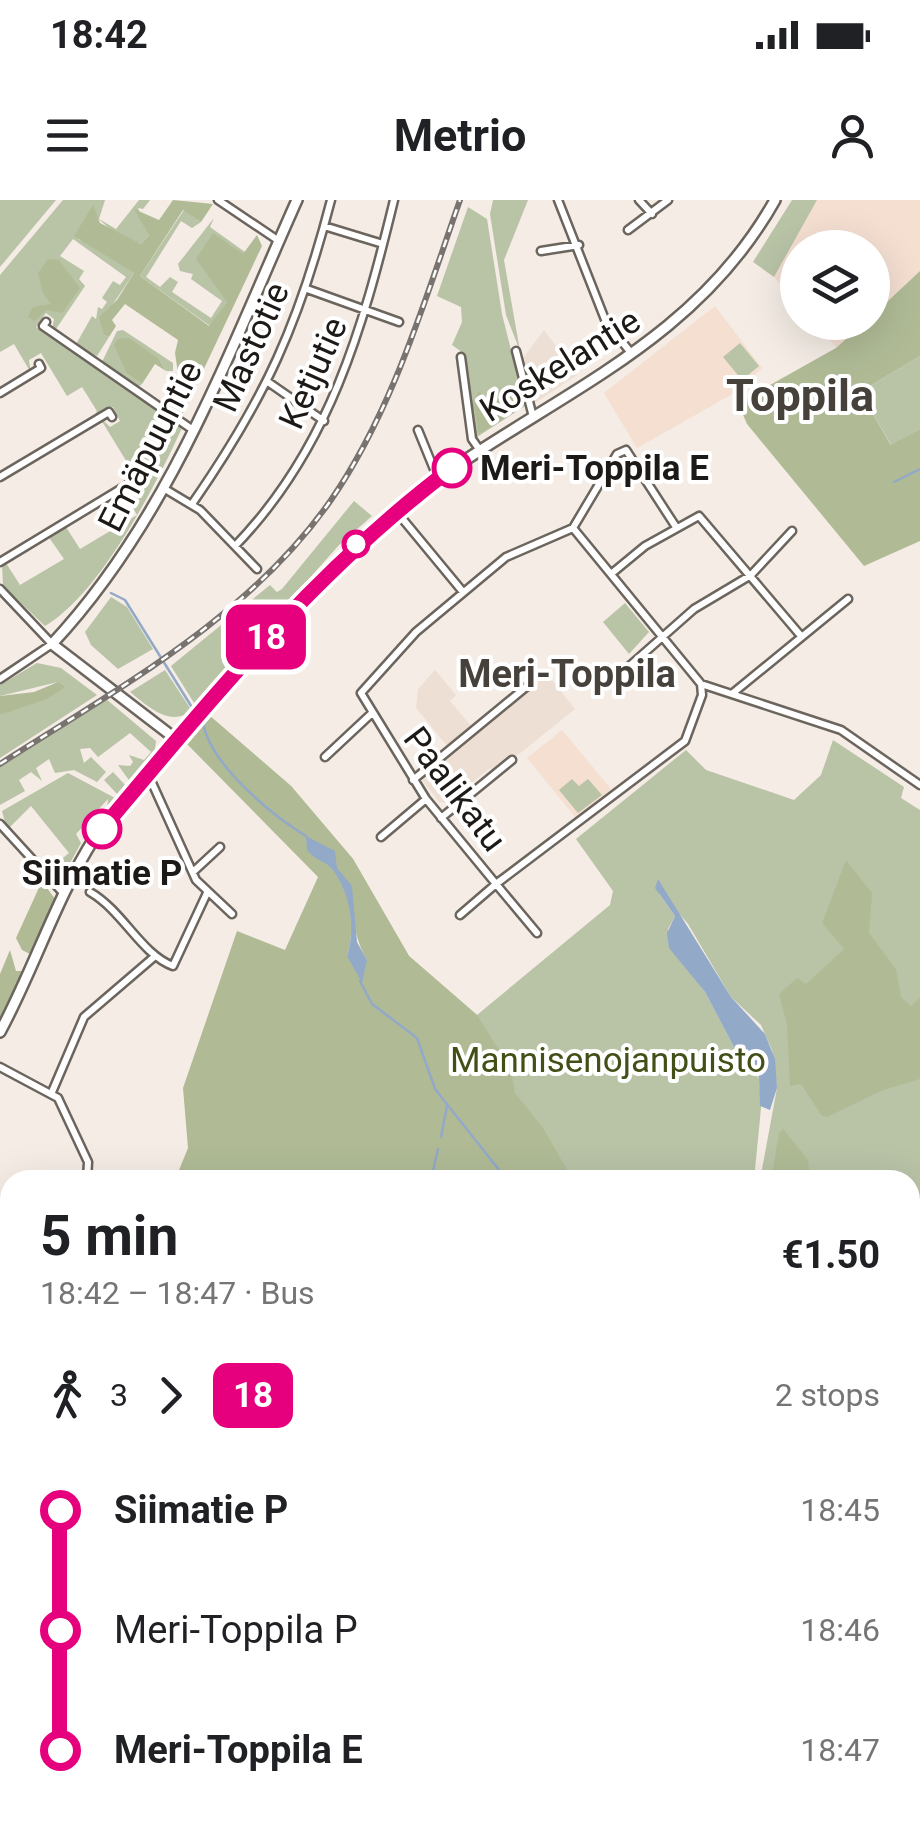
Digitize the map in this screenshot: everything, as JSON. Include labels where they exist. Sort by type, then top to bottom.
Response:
[{"type":"main road","name":"Emäpuuntie","points":[[52,644],[100,588],[165,489],[297,200]]},
{"type":"main road","name":"Koskelantie","points":[[0,1032],[35,967],[64,894],[95,838],[316,583],[396,511],[478,449],[633,355],[685,315],[734,264],[770,202]]},
{"type":"main road","points":[[52,644],[177,740]]},
{"type":"street","points":[[218,200],[279,240]]},
{"type":"street","name":"Mastotie","points":[[192,504],[246,423],[268,382],[306,289],[331,200]]},
{"type":"street","name":"Ketjutie","points":[[236,546],[280,496],[324,420],[367,310],[394,200]]},
{"type":"street","points":[[558,200],[579,245],[606,322],[633,355]]},
{"type":"street","points":[[639,200],[652,214]]},
{"type":"street","points":[[628,230],[668,200]]},
{"type":"street","points":[[324,226],[383,244]]},
{"type":"street","points":[[541,251],[579,245]]},
{"type":"street","points":[[306,289],[399,322]]},
{"type":"street","points":[[46,322],[43,326],[193,430]]},
{"type":"street","points":[[516,351],[533,417]]},
{"type":"street","points":[[461,357],[472,439],[478,449]]},
{"type":"street","points":[[0,393],[42,368],[39,364]]},
{"type":"street","points":[[268,382],[324,420]]},
{"type":"street","points":[[0,477],[109,412],[112,417]]},
{"type":"street","points":[[418,430],[438,479]]},
{"type":"street","points":[[396,511],[463,592],[518,550],[573,528],[618,454],[631,452],[676,527]]},
{"type":"street","points":[[0,562],[132,482]]},
{"type":"street","points":[[165,489],[192,504],[257,569]]},
{"type":"street","points":[[611,574],[676,527],[704,517],[801,636]]},
{"type":"street","points":[[573,528],[702,684],[848,734],[920,785]]},
{"type":"street","points":[[618,677],[661,636],[751,575],[792,531]]},
{"type":"street","points":[[0,589],[52,644]]},
{"type":"street","name":"Paalikatu","points":[[463,592],[416,632],[366,684],[361,697],[426,800],[496,884],[684,741],[702,695],[702,684]]},
{"type":"street","points":[[732,694],[848,599]]},
{"type":"street","name":"Emäpuuntie","points":[[0,679],[52,644]]},
{"type":"street","points":[[413,780],[526,687]]},
{"type":"street","points":[[324,757],[371,714]]},
{"type":"street","points":[[441,818],[512,760]]},
{"type":"street","points":[[148,774],[193,872],[208,893],[232,914]]},
{"type":"street","points":[[380,836],[426,800]]},
{"type":"street","points":[[0,824],[64,894]]},
{"type":"street","points":[[193,872],[220,847]]},
{"type":"street","points":[[460,915],[496,884],[537,933]]},
{"type":"street","points":[[90,892],[106,901],[154,957],[173,966],[208,893]]},
{"type":"street","points":[[52,1092],[84,1017],[154,957]]},
{"type":"street","points":[[0,1067],[52,1092],[63,1106],[88,1162],[88,1170]]},
{"type":"shaded area","points":[[817,200],[920,200],[920,271],[890,299],[890,230],[800,230]]},
{"type":"shaded area","points":[[715,306],[762,368],[736,392],[637,448],[604,393]]},
{"type":"shaded area","points":[[544,330],[577,375],[535,403],[529,402],[523,358]]},
{"type":"shaded area","points":[[830,340],[846,340],[837,348]]},
{"type":"shaded area","points":[[435,670],[456,695],[450,701],[472,727],[448,747],[416,708],[418,689]]},
{"type":"shaded area","points":[[547,674],[575,709],[523,751],[493,771],[490,768],[447,803],[439,802],[423,781],[425,774]]},
{"type":"shaded area","points":[[562,730],[611,789],[576,818],[527,758]]},
{"type":"green space","points":[[0,200],[56,200],[0,267]]},
{"type":"green space","points":[[63,200],[105,200],[99,219],[116,229],[139,200],[150,200],[143,209],[138,208],[149,235],[141,244],[118,236],[94,215],[78,230],[78,239],[93,244],[134,273],[113,304],[104,335],[109,337],[97,356],[75,346],[92,316],[96,319],[98,307],[102,309],[107,302],[102,298],[113,281],[120,285],[126,277],[73,239],[60,256],[84,271],[79,279],[85,286],[56,329],[71,340],[52,330],[54,319],[46,313],[36,327],[182,428],[142,507],[124,536],[106,564],[66,611],[45,626],[3,586],[2,564],[19,552],[6,563],[20,585],[64,559],[48,536],[77,518],[66,527],[80,549],[137,515],[124,493],[118,493],[125,490],[131,497],[143,488],[135,476],[130,478],[133,472],[103,423],[98,423],[103,420],[110,427],[120,421],[113,407],[94,416],[97,411],[82,387],[67,396],[41,353],[29,360],[31,373],[14,344],[0,352],[0,275]]},
{"type":"green space","points":[[173,200],[213,204],[201,222],[183,210],[140,276],[209,326],[227,302],[196,259],[213,233],[243,254],[257,235],[262,246],[182,415],[168,405],[167,397],[179,380],[175,353],[178,340],[125,304],[112,320],[116,326],[109,337],[104,335],[99,317],[117,300],[134,273],[74,236],[93,205],[100,223],[141,244],[149,235],[134,209],[159,220]]},
{"type":"green space","points":[[493,200],[528,200],[504,260],[520,351],[506,315],[490,214]]},
{"type":"green space","points":[[792,200],[817,200],[800,230],[780,230],[780,266],[774,277],[753,262]]},
{"type":"green space","points":[[468,207],[487,219],[502,314],[525,406],[477,437],[462,352],[452,345],[462,322],[461,307],[437,296]]},
{"type":"green space","points":[[184,210],[201,222],[192,228],[181,221],[146,277],[160,287],[170,277],[178,282],[172,292],[211,318],[222,301],[191,279],[193,274],[180,271],[178,264],[214,218],[210,227],[245,252],[227,302],[210,326],[140,276]]},
{"type":"green space","points":[[48,259],[59,260],[80,288],[62,313],[46,310],[35,321],[28,317],[33,307],[51,304],[43,293],[38,273]]},
{"type":"green space","points":[[920,271],[920,356],[860,392],[891,445],[920,429],[920,541],[864,566],[747,424],[738,403],[845,340],[890,340],[890,299]]},
{"type":"green space","points":[[123,330],[173,363],[173,371],[166,371],[159,359],[127,374],[142,384],[137,388],[101,364],[117,331]]},
{"type":"green space","points":[[129,338],[159,359],[166,371],[155,364],[142,384],[127,374],[114,345],[117,339]]},
{"type":"green space","points":[[740,343],[759,366],[742,380],[723,357]]},
{"type":"green space","points":[[920,356],[920,429],[892,446],[860,392]]},
{"type":"green space","points":[[479,391],[490,403],[509,394],[519,406],[516,410],[502,403],[498,414],[504,419],[479,434],[473,401]]},
{"type":"green space","points":[[354,501],[372,516],[339,545],[196,706],[171,666],[270,585],[277,592],[282,589]]},
{"type":"green space","points":[[111,597],[127,607],[153,649],[118,669],[91,645],[85,632]]},
{"type":"green space","points":[[625,603],[649,632],[629,654],[603,622]]},
{"type":"green space","points":[[37,663],[61,668],[97,695],[0,758],[0,715],[58,682],[0,696],[0,685]]},
{"type":"green space","points":[[165,670],[192,711],[167,716],[130,692]]},
{"type":"green space","points":[[58,682],[65,687],[47,699],[0,715],[0,696],[34,692]]},
{"type":"green space","points":[[106,699],[156,741],[154,756],[131,783],[118,765],[130,766],[133,762],[129,755],[144,760],[151,752],[130,733],[98,757],[90,748],[80,749],[84,763],[91,757],[106,772],[97,782],[74,770],[55,773],[49,759],[36,768],[42,781],[31,772],[19,780],[25,791],[0,805],[0,767]]},
{"type":"green space","name":"Mannisenojanpuisto","points":[[210,716],[291,786],[353,859],[409,956],[477,1015],[610,905],[613,891],[576,839],[686,750],[706,770],[794,800],[821,775],[833,740],[904,787],[901,798],[920,810],[920,1170],[762,1170],[777,1088],[772,1050],[761,1025],[731,997],[688,924],[665,897],[658,879],[659,894],[675,916],[668,929],[672,950],[705,992],[745,1068],[759,1078],[761,1108],[755,1170],[501,1170],[354,924]]},
{"type":"green space","points":[[210,716],[291,786],[353,859],[409,956],[477,1015],[497,1047],[509,1057],[515,1093],[543,1128],[567,1170],[179,1170],[188,1148],[183,1088],[237,931],[285,950],[318,877],[187,744]],"holes":[[[307,850],[343,877],[350,889],[355,926],[367,960],[347,956],[351,922],[344,889],[333,870]]]},
{"type":"green space","points":[[113,772],[127,787],[107,809],[108,799],[76,834],[81,843],[58,885],[47,871],[69,853],[31,806],[7,830],[2,811],[68,773],[115,798],[118,795],[104,780]]},
{"type":"green space","points":[[572,779],[579,786],[588,779],[602,795],[578,813],[559,790]]},
{"type":"green space","points":[[846,860],[872,893],[869,933],[896,969],[901,997],[911,1006],[920,997],[920,1079],[883,1090],[827,1117],[822,1116],[801,1084],[790,1086],[787,1024],[779,994],[797,978],[806,984],[844,949],[822,923]]},
{"type":"green space","points":[[42,881],[55,899],[32,955],[22,950],[16,938]]},
{"type":"green space","points":[[10,950],[16,971],[25,971],[0,1018],[0,974]]},
{"type":"green space","points":[[783,1129],[808,1160],[809,1170],[773,1170]]},
{"type":"water","points":[[306,836],[335,851],[337,868],[352,886],[357,942],[367,960],[362,983],[347,956],[351,922],[344,889],[333,870],[307,850]]},
{"type":"water","points":[[658,879],[731,997],[765,1034],[775,1059],[777,1088],[770,1110],[760,1106],[759,1077],[745,1068],[705,992],[669,948],[667,933],[675,916],[655,888]]},
{"type":"waterway","points":[[894,482],[920,469]]},
{"type":"waterway","points":[[111,593],[125,600],[193,709]]},
{"type":"waterway","points":[[203,722],[217,754],[243,786],[306,836]]},
{"type":"waterway","points":[[360,981],[372,1004],[417,1038],[435,1089],[499,1170]]},
{"type":"waterway","points":[[441,1137],[447,1106]]},
{"type":"waterway","points":[[433,1170],[438,1149]]},
{"type":"railway","points":[[0,764],[179,648],[261,580],[298,542],[331,500],[372,430],[420,316],[460,200]]},
{"type":"bus line","name":"18","points":[[102,829],[316,583],[356,544],[452,468]]},
{"type":"place","name":"Meri-Toppila E","points":[[452,468]]},
{"type":"place","name":"Siimatie P","points":[[102,829]]},
{"type":"district","name":"Toppila","points":[[800,395]]},
{"type":"district","name":"Meri-Toppila","points":[[567,674]]}]
